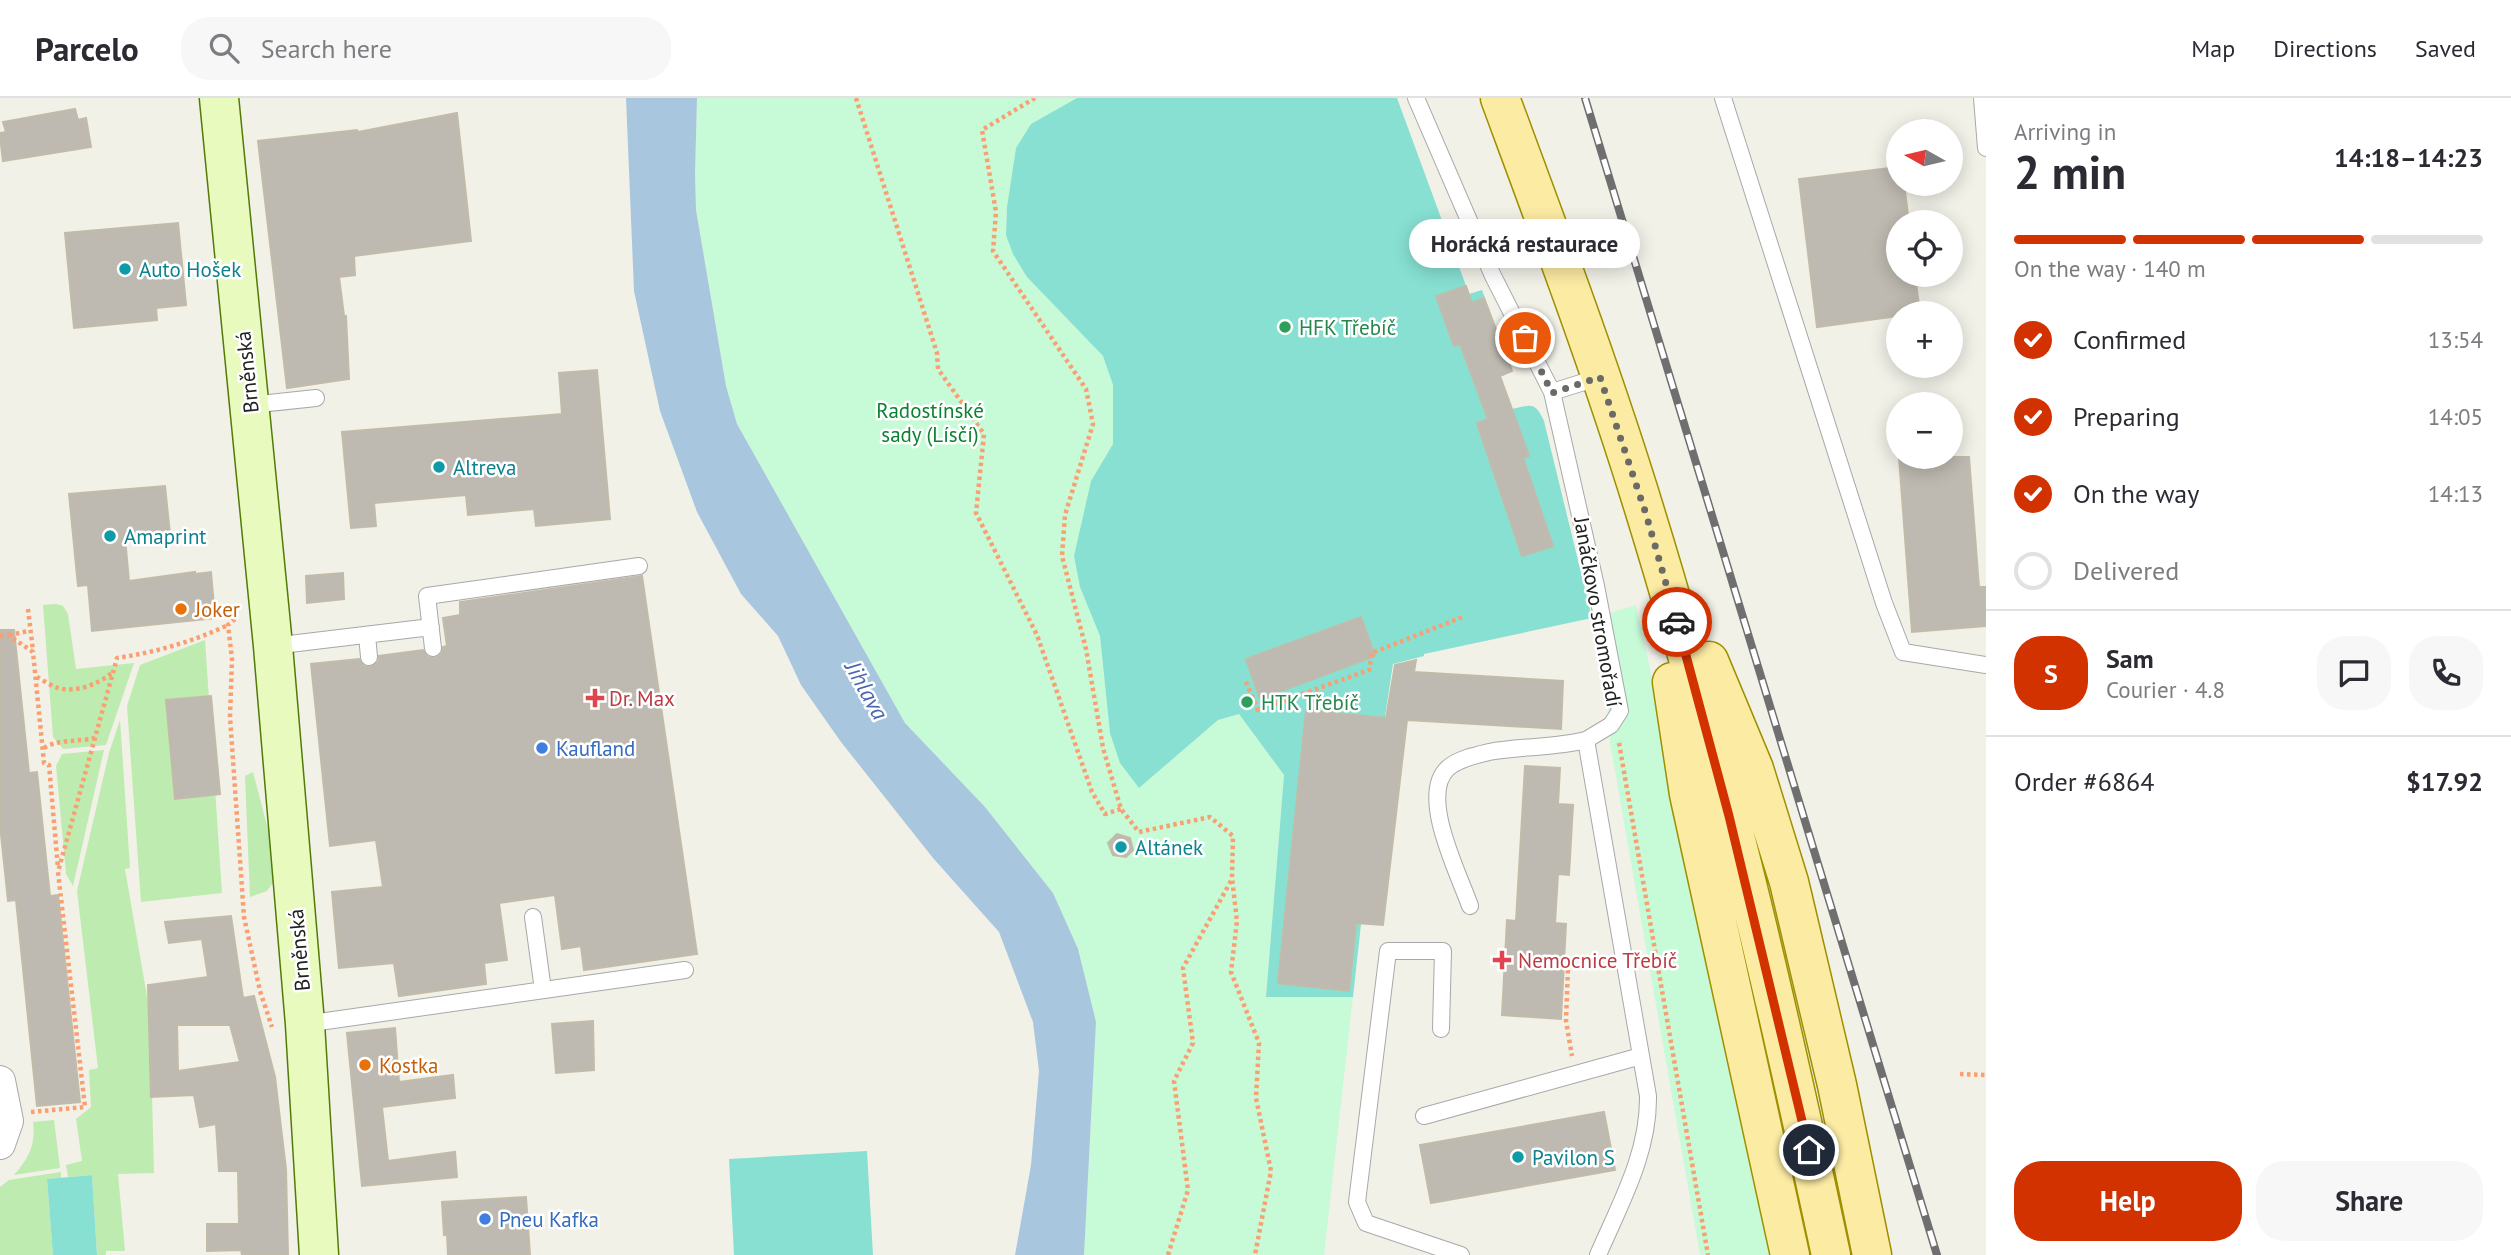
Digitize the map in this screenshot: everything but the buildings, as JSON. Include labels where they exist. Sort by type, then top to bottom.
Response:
[{"type":"main road","points":[[1500,98],[1569,282],[1646,514],[1729,816],[1797,1097],[1831,1255]]},
{"type":"main road","points":[[1646,514],[1689,794],[1790,1255]]},
{"type":"main road","points":[[1646,514],[1754,769],[1789,882],[1837,1085],[1872,1255]]},
{"type":"street","name":"Brněnská","points":[[219,98],[273,646],[290,1031],[319,1255]]},
{"type":"street","points":[[0,1081],[8,1121],[0,1144]]},
{"type":"lane","name":"Janáčkovo stromořadí","points":[[1416,98],[1493,276],[1552,393],[1590,587],[1620,711],[1611,725],[1586,740]]},
{"type":"lane","points":[[1723,98],[1884,603],[1903,652],[1986,665]]},
{"type":"lane","points":[[1982,98],[1986,148]]},
{"type":"lane","points":[[1552,393],[1600,377]]},
{"type":"lane","points":[[250,405],[316,398]]},
{"type":"lane","points":[[433,648],[427,596],[639,566]]},
{"type":"lane","points":[[273,646],[431,627]]},
{"type":"lane","points":[[367,635],[369,657]]},
{"type":"lane","points":[[1470,906],[1442,829],[1436,795],[1441,776],[1454,764],[1479,755],[1550,748],[1586,740],[1648,1096],[1643,1144],[1598,1255]]},
{"type":"lane","points":[[533,917],[543,990]]},
{"type":"lane","points":[[1441,1029],[1443,951],[1388,951],[1357,1202],[1366,1223],[1461,1255]]},
{"type":"lane","points":[[290,1031],[685,970]]},
{"type":"lane","points":[[1424,1116],[1641,1056]]},
{"type":"path","points":[[856,98],[937,353],[938,369],[984,434],[976,513],[1037,635],[1092,792],[1105,814],[1121,809]]},
{"type":"path","points":[[1035,98],[982,130],[996,212],[993,251],[1086,389],[1093,424],[1065,515],[1062,556],[1086,649],[1102,748],[1121,809],[1139,832],[1210,817],[1233,836],[1232,878],[1237,921],[1231,972],[1259,1044],[1256,1098],[1271,1171],[1255,1255]]},
{"type":"path","points":[[28,609],[44,762],[49,765],[58,872],[85,1107],[28,1112]]},
{"type":"path","points":[[1246,682],[1258,710],[1369,670],[1372,653],[1465,616]]},
{"type":"path","points":[[58,872],[117,658],[153,652],[196,640],[235,619]]},
{"type":"path","points":[[228,625],[232,659],[230,717],[244,917],[260,991],[290,1031]]},
{"type":"path","points":[[0,636],[29,631]]},
{"type":"path","points":[[8,635],[33,652]]},
{"type":"path","points":[[36,676],[59,688],[82,688],[101,682],[113,672]]},
{"type":"path","points":[[1620,711],[1619,748],[1708,1255]]},
{"type":"path","points":[[44,748],[50,743],[95,738]]},
{"type":"path","points":[[1168,1255],[1188,1190],[1174,1081],[1193,1043],[1183,968],[1232,878]]},
{"type":"path","points":[[1564,967],[1568,968],[1566,1021],[1575,1074]]},
{"type":"path","points":[[1960,1074],[1986,1075]]},
{"type":"green space","name":"Radostínské sady (Lísčí)","points":[[697,98],[1077,98],[1031,124],[1016,148],[1007,207],[1006,235],[1027,277],[1103,356],[1113,385],[1113,444],[1091,481],[1074,556],[1080,587],[1100,636],[1110,733],[1139,788],[1218,720],[1239,714],[1284,775],[1266,996],[1353,997],[1324,1255],[1084,1255],[1096,1022],[1053,893],[985,807],[905,723],[737,424],[726,386],[696,210]]},
{"type":"green space","points":[[43,605],[63,606],[68,614],[76,669],[134,663],[106,745],[63,749],[53,737]]},
{"type":"green space","points":[[1636,605],[1779,1255],[1700,1255],[1610,743],[1611,725],[1592,618]]},
{"type":"green space","points":[[205,640],[222,893],[141,902],[127,706],[140,665]]},
{"type":"green space","points":[[120,720],[130,868],[125,869],[150,1014],[154,1173],[118,1174],[125,1251],[106,1251],[106,1255],[97,1255],[92,1175],[68,1177],[66,1165],[82,1161],[76,1119],[91,1107],[89,1070],[98,1068],[77,891],[109,753]]},
{"type":"green space","points":[[104,750],[73,886],[66,874],[56,766],[62,754]]},
{"type":"green space","points":[[253,772],[270,837],[274,881],[267,891],[250,897],[245,776]]},
{"type":"green space","points":[[54,1120],[60,1168],[14,1175],[30,1150],[33,1122]]},
{"type":"green space","points":[[61,1172],[61,1178],[47,1179],[53,1255],[0,1255],[0,1187],[9,1180]]},
{"type":"shaded area","points":[[1077,98],[1397,98],[1469,294],[1482,290],[1512,371],[1500,376],[1512,409],[1535,407],[1544,421],[1592,618],[1424,654],[1393,664],[1381,742],[1353,997],[1266,997],[1284,775],[1239,714],[1218,720],[1139,788],[1120,763],[1110,733],[1100,636],[1080,587],[1074,556],[1091,481],[1113,444],[1113,385],[1103,356],[1027,277],[1013,254],[1006,235],[1007,207],[1016,148],[1031,124]]},
{"type":"shaded area","points":[[867,1151],[873,1255],[734,1255],[729,1159]]},
{"type":"shaded area","points":[[92,1175],[97,1255],[53,1255],[47,1179]]},
{"type":"water","name":"Jihlava","points":[[626,98],[697,98],[696,210],[726,386],[737,424],[905,723],[985,807],[1053,893],[1078,949],[1096,1022],[1084,1255],[1015,1255],[1031,1165],[1039,1071],[1033,1022],[999,932],[933,858],[841,742],[801,685],[778,636],[741,594],[697,512],[660,411],[634,291]]},
{"type":"railway","points":[[1585,98],[1937,1255]]},
{"type":"way so far","points":[[1525,338],[1552,393],[1600,377],[1646,514],[1677,622]]},
{"type":"place","name":"Auto Hošek","points":[[125,269]]},
{"type":"place","name":"HFK Třebíč","points":[[1285,327]]},
{"type":"place","name":"Horácká restaurace","points":[[1525,338]]},
{"type":"place","name":"Altreva","points":[[439,467]]},
{"type":"place","name":"Amaprint","points":[[110,536]]},
{"type":"place","name":"Joker","points":[[181,609]]},
{"type":"place","name":"Dr. Max","points":[[595,698]]},
{"type":"place","name":"HTK Třebíč","points":[[1247,702]]},
{"type":"place","name":"Kaufland","points":[[542,748]]},
{"type":"place","name":"Altánek","points":[[1121,847]]},
{"type":"place","name":"Nemocnice Třebíč","points":[[1502,960]]},
{"type":"place","name":"Kostka","points":[[365,1065]]},
{"type":"place","name":"Pavilon S","points":[[1518,1157]]},
{"type":"place","name":"Pneu Kafka","points":[[485,1219]]},
{"type":"route","points":[[1677,622],[1716,763],[1809,1150]]}]
